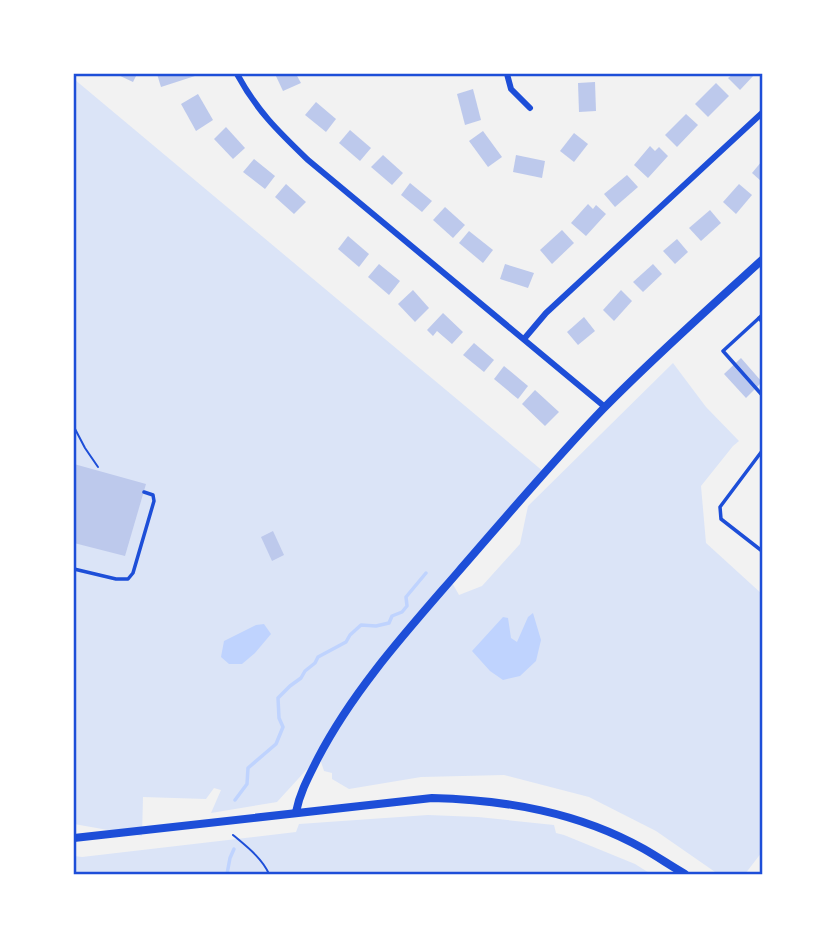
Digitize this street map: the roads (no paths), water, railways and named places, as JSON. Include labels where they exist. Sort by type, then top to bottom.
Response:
[{"type":"street","points":[[237,74],[250,97],[273,126],[308,160],[605,407]]},
{"type":"street","points":[[507,74],[512,89],[530,108]]},
{"type":"street","points":[[524,339],[547,313],[762,113]]},
{"type":"street","points":[[296,812],[299,794],[336,724],[359,690],[417,619],[544,472],[605,407],[762,260]]},
{"type":"street","points":[[74,838],[432,798],[503,803],[546,810],[643,848],[685,874]]},
{"type":"lane","points":[[761,318],[723,351],[762,395]]},
{"type":"lane","points":[[762,451],[720,507],[722,519],[762,551]]},
{"type":"lane","points":[[74,569],[116,579],[128,579],[133,573],[154,501],[153,495],[144,492]]},
{"type":"water","points":[[533,613],[541,640],[536,661],[520,676],[503,680],[490,671],[472,651],[503,617],[508,618],[511,638],[517,642],[528,617]]},
{"type":"water","points":[[264,624],[271,634],[242,664],[229,664],[221,657],[224,641],[256,625]]},
{"type":"waterway","points":[[235,800],[247,784],[248,768],[276,744],[283,727],[279,718],[278,698],[301,678],[318,657],[346,642],[361,625],[389,623],[392,616],[402,612],[407,606],[406,597],[426,573]]},
{"type":"waterway","points":[[227,874],[234,849]]}]
